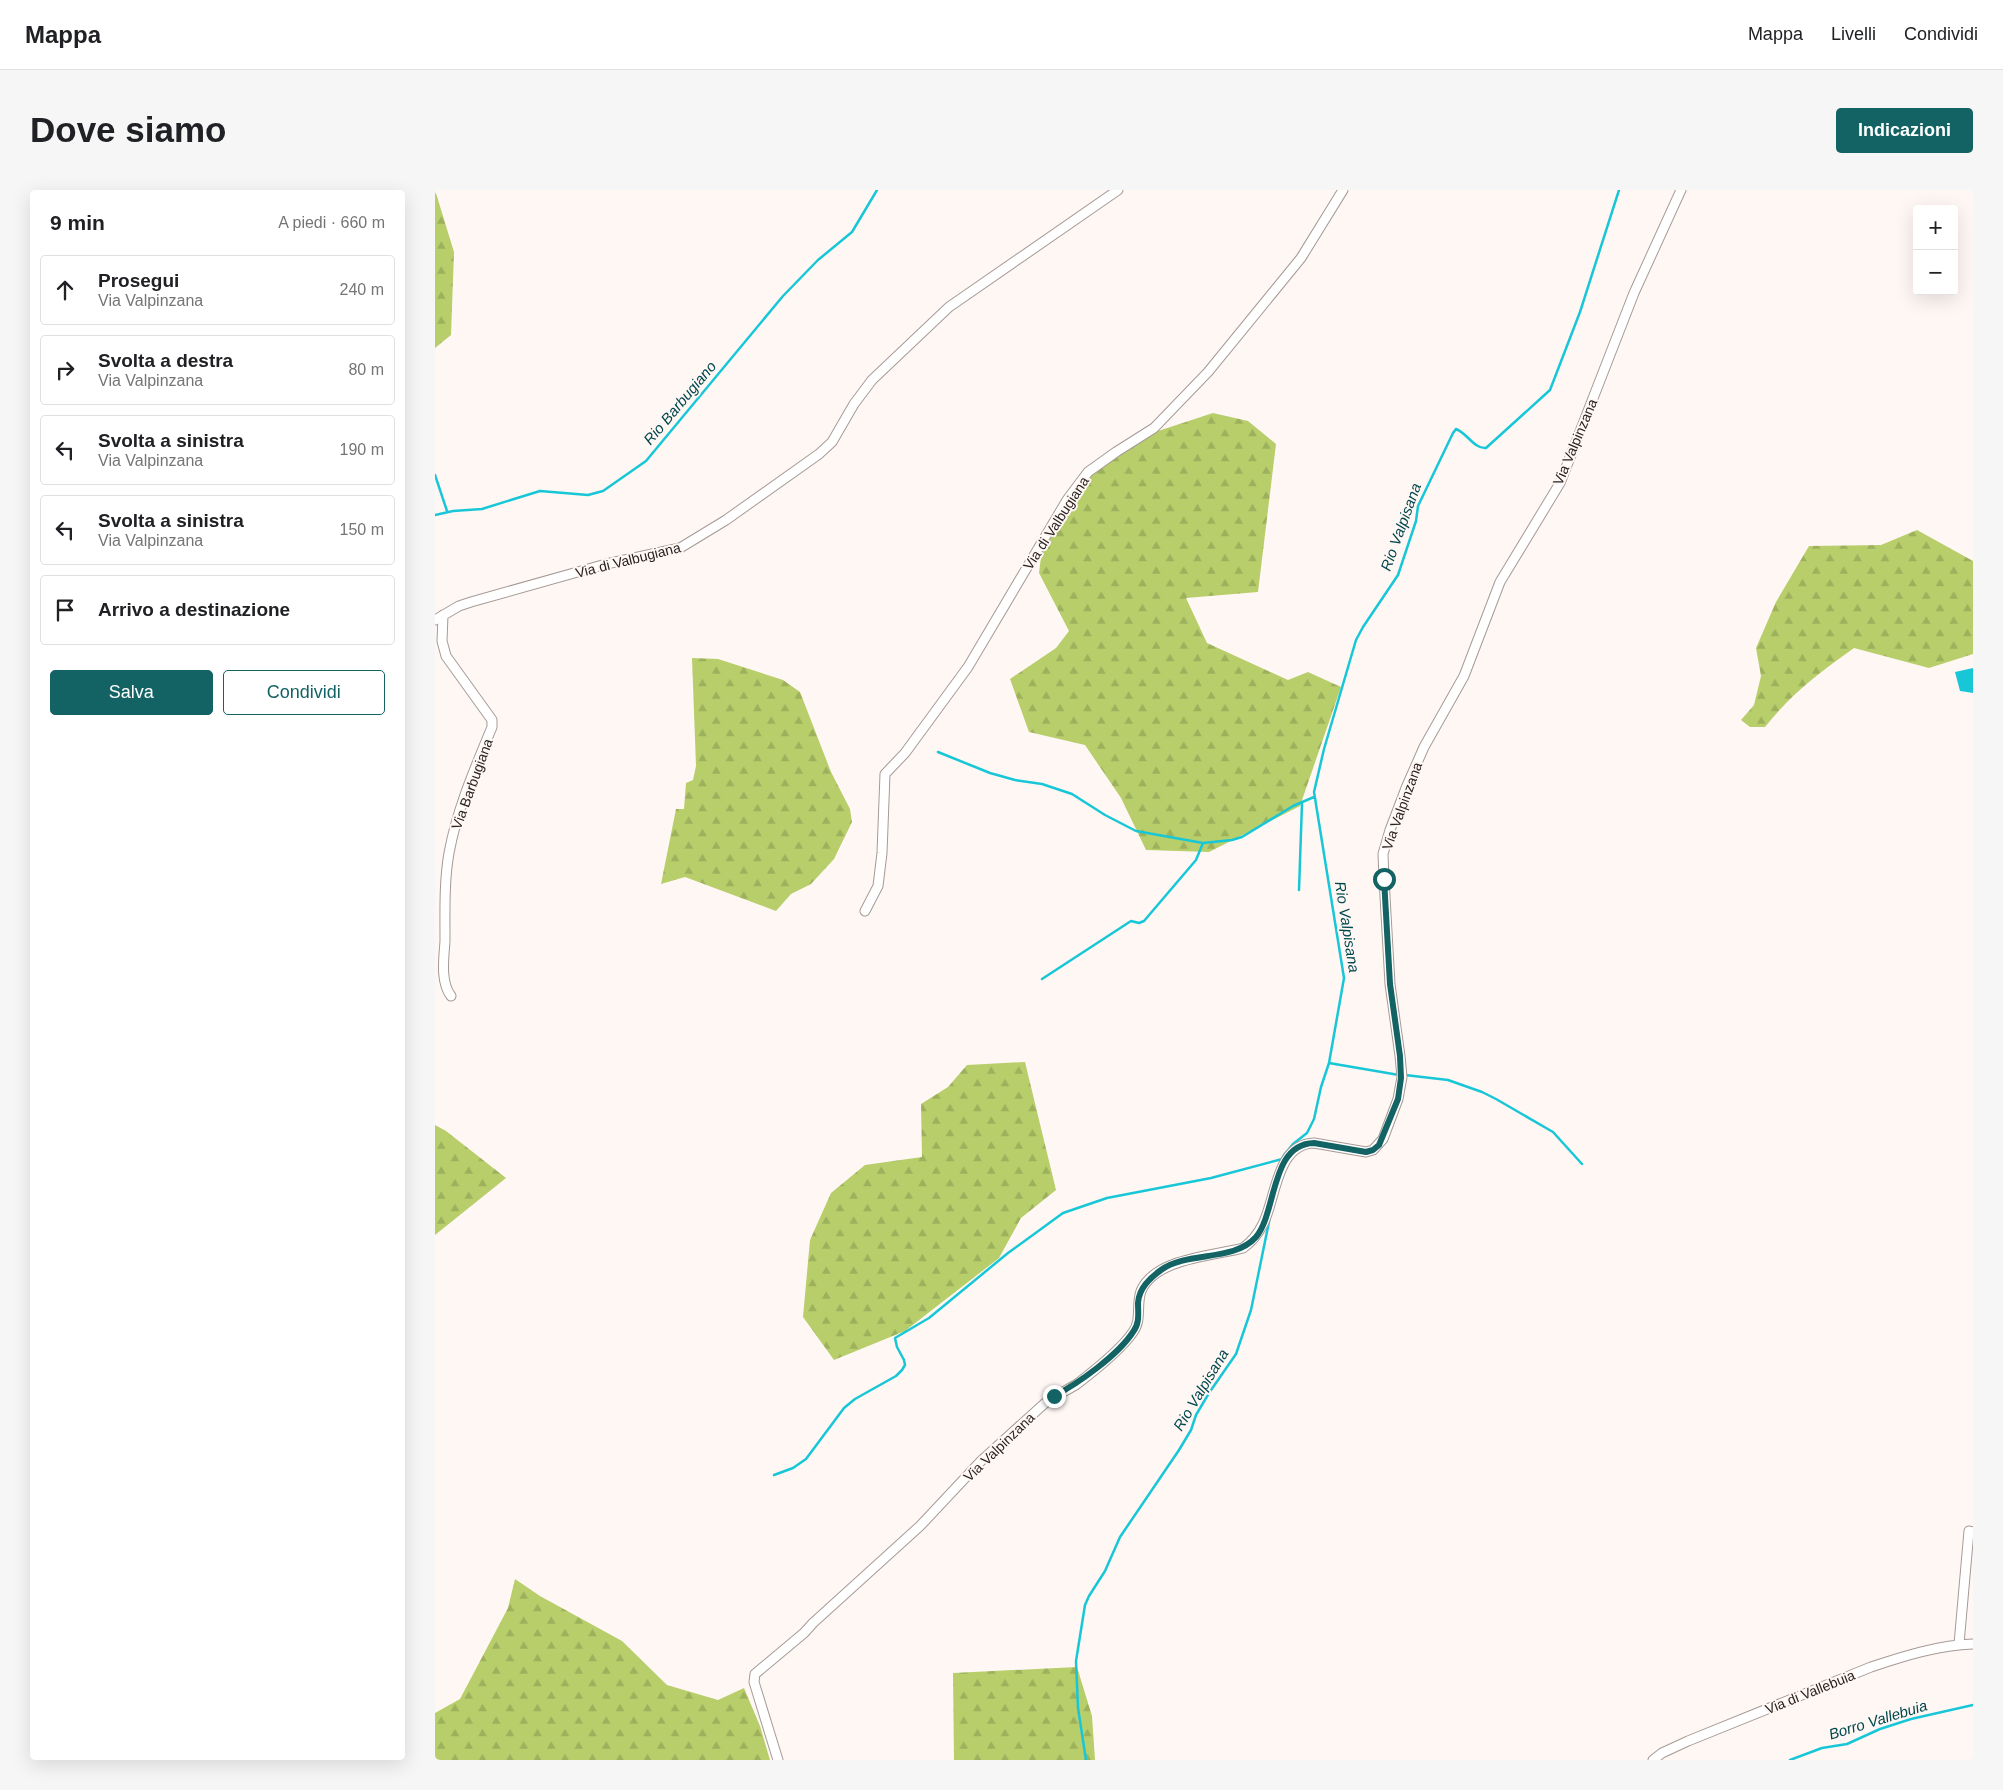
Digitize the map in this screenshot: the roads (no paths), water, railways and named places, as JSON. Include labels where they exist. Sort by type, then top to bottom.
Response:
[{"type":"street","name":"Via di Valbugiana","points":[[435,620],[459,606],[471,602],[606,564],[680,548],[726,520],[819,454],[832,442],[854,404],[872,380],[949,307],[1118,190]]},
{"type":"street","name":"Via di Valbugiana","points":[[865,910],[878,886],[883,853],[885,774],[905,753],[968,667],[1067,500],[1088,472],[1154,428],[1208,372],[1301,258],[1343,190]]},
{"type":"street","name":"Via Valpinzana","points":[[778,1760],[754,1682],[755,1674],[804,1633],[920,1526],[981,1461],[1044,1404],[1054,1396],[1075,1385],[1113,1353],[1133,1332],[1137,1324],[1138,1301],[1144,1285],[1153,1276],[1162,1269],[1176,1263],[1243,1248],[1257,1236],[1264,1222],[1277,1178],[1284,1164],[1298,1147],[1305,1143],[1314,1143],[1366,1152],[1373,1150],[1383,1139],[1398,1099],[1401,1078],[1400,1056],[1390,984],[1384,879],[1383,854],[1390,830],[1424,747],[1464,676],[1500,582],[1560,483],[1634,293],[1681,190]]},
{"type":"street","name":"Via Barbugiana","points":[[443,615],[442,641],[446,656],[492,720],[492,727],[468,786],[449,854],[446,882],[444,961],[446,989],[451,996]]},
{"type":"street","points":[[1959,1644],[1969,1532],[1973,1532]]},
{"type":"street","name":"Via di Vallebuia","points":[[1653,1760],[1662,1753],[1688,1741],[1871,1667],[1959,1644],[1973,1644]]},
{"type":"water","points":[[1973,668],[1973,693],[1960,691],[1955,672]]},
{"type":"waterway","name":"Rio Barbugiano","points":[[435,515],[453,511],[482,509],[540,491],[588,495],[603,491],[646,461],[783,296],[818,260],[852,232],[877,190]]},
{"type":"waterway","name":"Rio Valpisana","points":[[1281,1161],[1293,1144],[1307,1133],[1314,1119],[1321,1087],[1329,1063],[1344,978],[1314,792],[1324,749],[1356,640],[1398,575],[1416,521],[1418,506],[1456,429],[1478,446],[1486,448],[1550,390],[1580,312],[1619,190]]},
{"type":"waterway","points":[[435,475],[447,511]]},
{"type":"waterway","points":[[938,752],[990,773],[1015,780],[1042,784],[1072,794],[1105,815],[1136,831],[1203,843],[1242,837],[1293,806],[1314,797]]},
{"type":"waterway","points":[[1299,890],[1302,803]]},
{"type":"waterway","points":[[1042,979],[1131,921],[1139,923],[1144,921],[1196,860],[1203,843]]},
{"type":"waterway","points":[[1329,1063],[1399,1075]]},
{"type":"waterway","points":[[1405,1075],[1448,1080],[1496,1099],[1553,1132],[1582,1164]]},
{"type":"waterway","points":[[774,1475],[793,1468],[806,1459],[844,1408],[855,1399],[896,1376],[902,1370],[905,1365],[904,1360],[897,1347],[895,1338],[929,1318],[1008,1253],[1063,1213],[1107,1198],[1211,1178],[1282,1159]]},
{"type":"waterway","name":"Rio Valpisana","points":[[1086,1760],[1078,1708],[1076,1661],[1085,1605],[1105,1571],[1120,1537],[1179,1450],[1209,1393],[1236,1354],[1251,1310],[1270,1217]]},
{"type":"waterway","name":"Borro Vallebuia","points":[[1790,1760],[1822,1748],[1847,1744],[1880,1729],[1911,1719],[1973,1705]]}]
